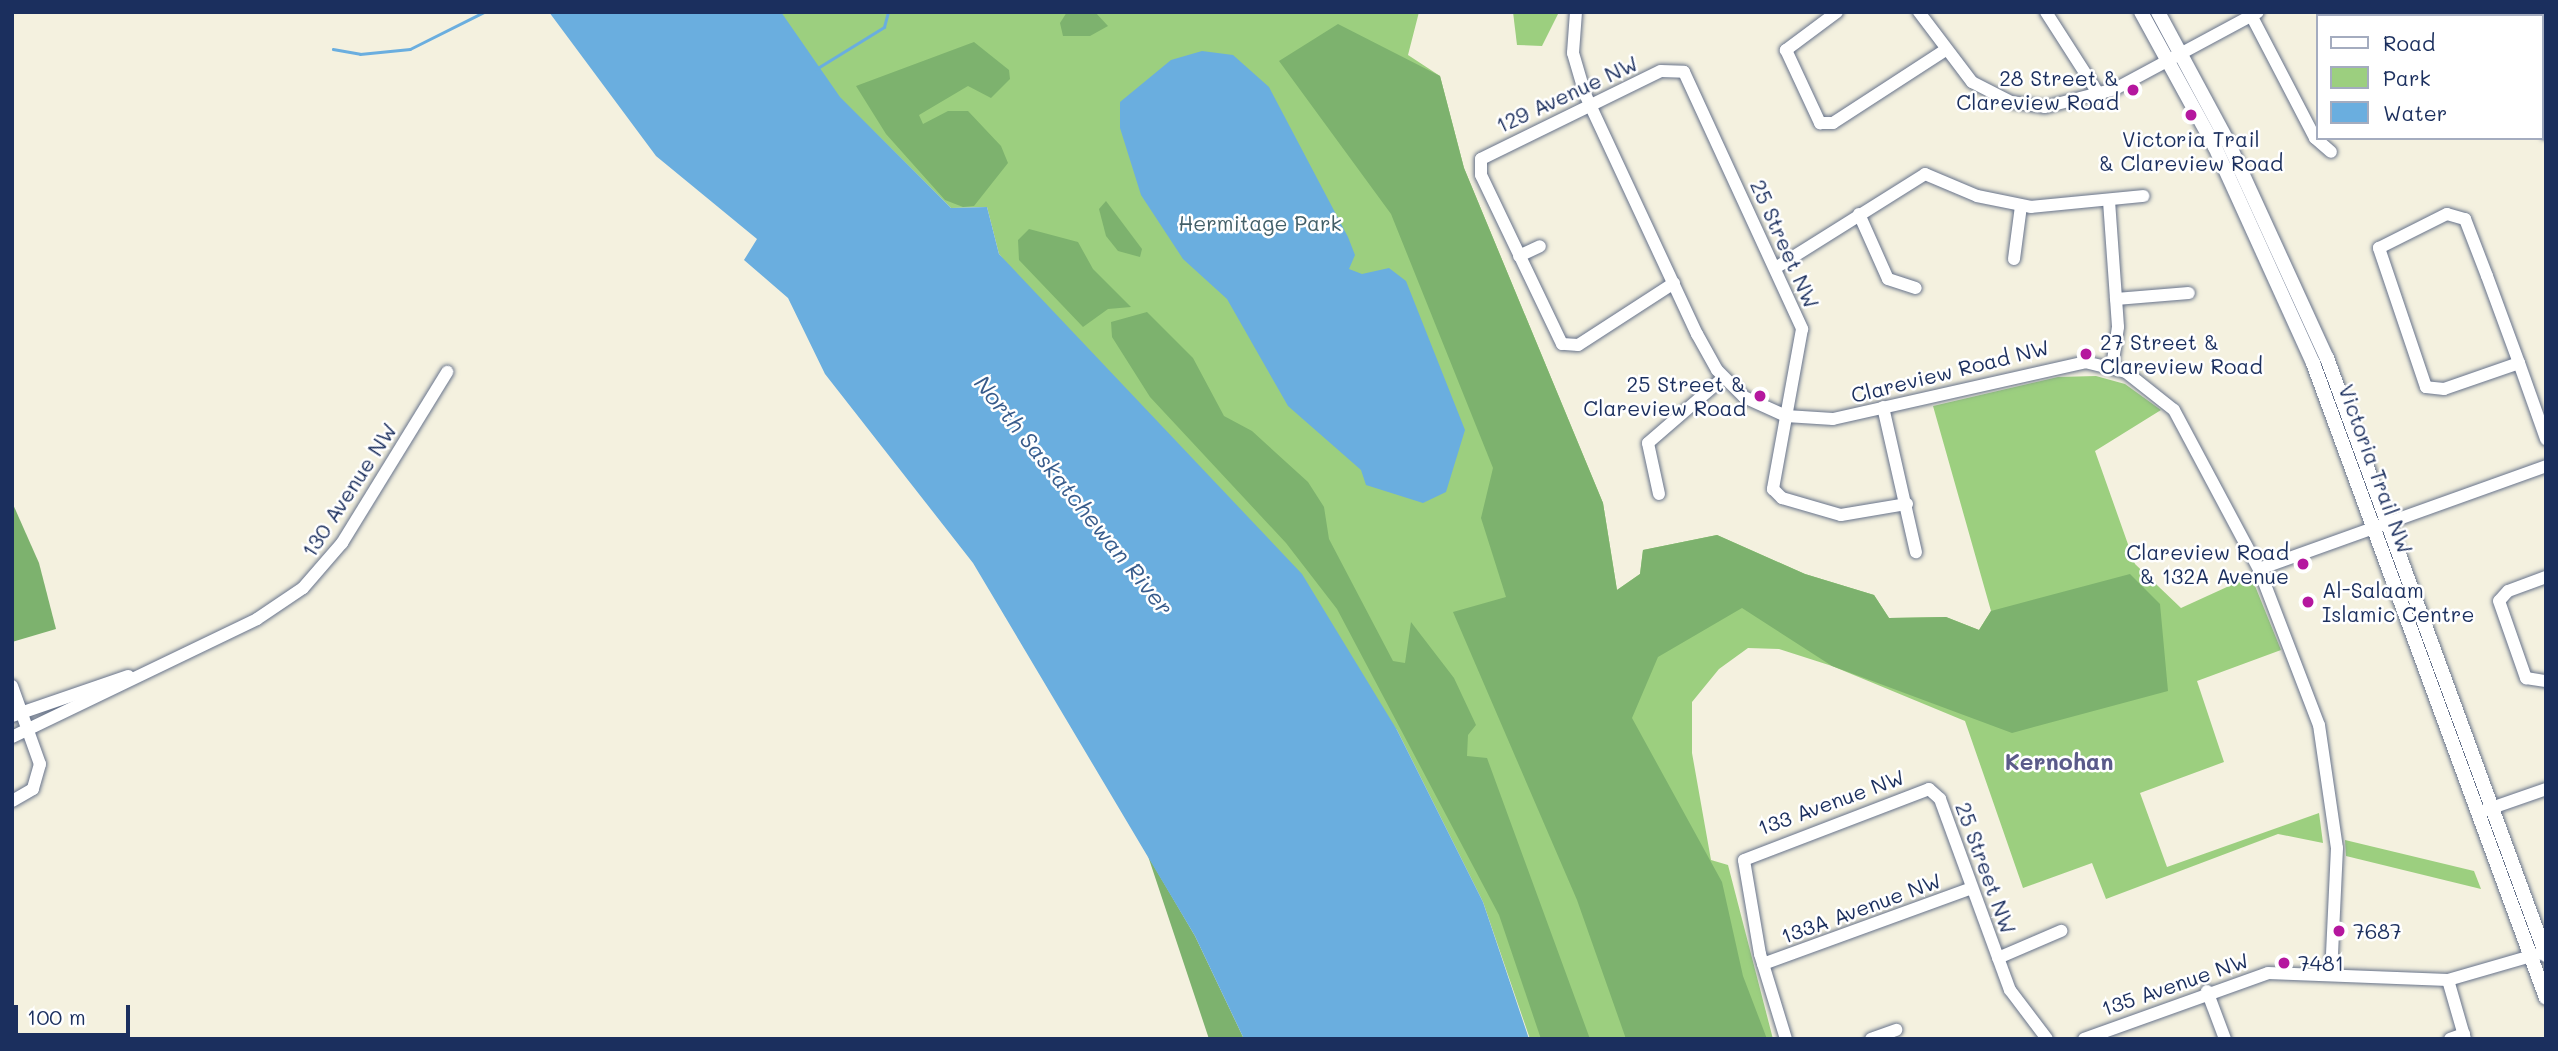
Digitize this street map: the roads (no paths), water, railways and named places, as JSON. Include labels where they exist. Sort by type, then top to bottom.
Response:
[{"type":"main road","name":"Victoria Trail NW","points":[[2141,12],[2175,56]]},
{"type":"main road","name":"Victoria Trail NW","points":[[2158,12],[2175,56],[2295,318],[2383,524],[2540,954],[2546,998]]},
{"type":"street","name":"Clareview Road NW","points":[[1576,12],[1573,53],[1590,104],[1674,283],[1723,377],[1754,404],[1786,416],[1833,419],[2059,364],[2112,367],[2140,380],[2174,410],[2259,569],[2306,683],[2329,765],[2337,848],[2331,974]]},
{"type":"street","points":[[1837,12],[1786,50],[1820,123],[1833,123],[1944,51]]},
{"type":"street","points":[[1919,12],[1944,51],[1972,82],[2011,102],[2056,107],[2100,96],[2254,14],[2316,139]]},
{"type":"street","points":[[2046,12],[2100,96]]},
{"type":"street","name":"129 Avenue NW","points":[[1519,256],[1479,163],[1487,153],[1590,104],[1676,68]]},
{"type":"street","name":"25 Street NW","points":[[1676,68],[1687,77],[1777,267],[1802,329],[1773,489],[1782,498],[1841,515],[1907,504]]},
{"type":"street","points":[[2317,140],[2331,152]]},
{"type":"street","points":[[1777,267],[1925,174],[2021,206],[2109,201],[2143,195]]},
{"type":"street","points":[[2109,201],[2116,299],[2112,367]]},
{"type":"street","points":[[2014,259],[2021,206]]},
{"type":"street","points":[[2519,363],[2430,389],[2420,378],[2379,248],[2452,212],[2468,222],[2519,363],[2546,439]]},
{"type":"street","points":[[1859,214],[1888,279],[1916,288]]},
{"type":"street","points":[[1540,246],[1519,256],[1566,346],[1578,345],[1674,283]]},
{"type":"street","points":[[2116,299],[2189,293]]},
{"type":"street","name":"130 Avenue NW","points":[[12,737],[257,619],[324,569],[447,372]]},
{"type":"street","points":[[1659,494],[1648,443],[1723,377]]},
{"type":"street","points":[[1883,407],[1916,552]]},
{"type":"street","points":[[2259,569],[2546,466]]},
{"type":"street","points":[[2546,577],[2501,597],[2529,681],[2546,681]]},
{"type":"street","name":"130 Avenue NW","points":[[12,716],[153,668]]},
{"type":"street","points":[[12,686],[26,712],[38,778],[12,801]]},
{"type":"street","points":[[2486,810],[2546,789]]},
{"type":"street","name":"25 Street NW","points":[[1935,792],[2014,998],[2047,1039]]},
{"type":"street","name":"133 Avenue NW","points":[[1763,964],[1744,860],[1909,795],[1935,792]]},
{"type":"street","name":"133A Avenue NW","points":[[1763,964],[1972,888]]},
{"type":"street","name":"25 Street NW","points":[[1998,958],[2061,931]]},
{"type":"street","name":"135 Avenue NW","points":[[2084,1039],[2207,992],[2268,973],[2448,980],[2540,954]]},
{"type":"street","points":[[1763,964],[1786,1039]]},
{"type":"street","points":[[2448,980],[2465,1036],[2450,1039]]},
{"type":"street","points":[[2207,992],[2225,1039]]},
{"type":"street","points":[[1871,1039],[1896,1030]]},
{"type":"water","name":"North Saskatchewan River","points":[[549,12],[781,12],[840,97],[951,208],[987,207],[999,254],[1302,574],[1397,730],[1483,902],[1529,1039],[1244,1039],[1195,936],[973,563],[825,374],[788,298],[744,260],[757,239],[656,156]]},
{"type":"water","points":[[1202,51],[1233,55],[1269,87],[1348,237],[1355,255],[1349,269],[1362,274],[1389,268],[1406,281],[1465,430],[1446,492],[1423,503],[1366,485],[1361,470],[1288,406],[1227,299],[1183,259],[1141,195],[1120,128],[1120,102],[1171,60]]},
{"type":"waterway","points":[[333,49],[360,54],[410,49],[484,12]]},
{"type":"waterway","points":[[816,69],[884,27],[888,12]]},
{"type":"place","name":"28 Street & Clareview Road","points":[[2133,90]]},
{"type":"place","name":"Victoria Trail & Clareview Road","points":[[2191,115]]},
{"type":"place","name":"27 Street & Clareview Road","points":[[2086,354]]},
{"type":"place","name":"25 Street & Clareview Road","points":[[1760,396]]},
{"type":"place","name":"Clareview Road & 132A Avenue","points":[[2303,564]]},
{"type":"place","name":"Al-Salaam Islamic Centre","points":[[2308,602]]},
{"type":"place","name":"7687","points":[[2339,931]]},
{"type":"place","name":"7481","points":[[2284,963]]},
{"type":"district","name":"Kernohan","points":[[2059,761]]},
{"type":"park label","name":"Hermitage Park","points":[[1260,223]]}]
